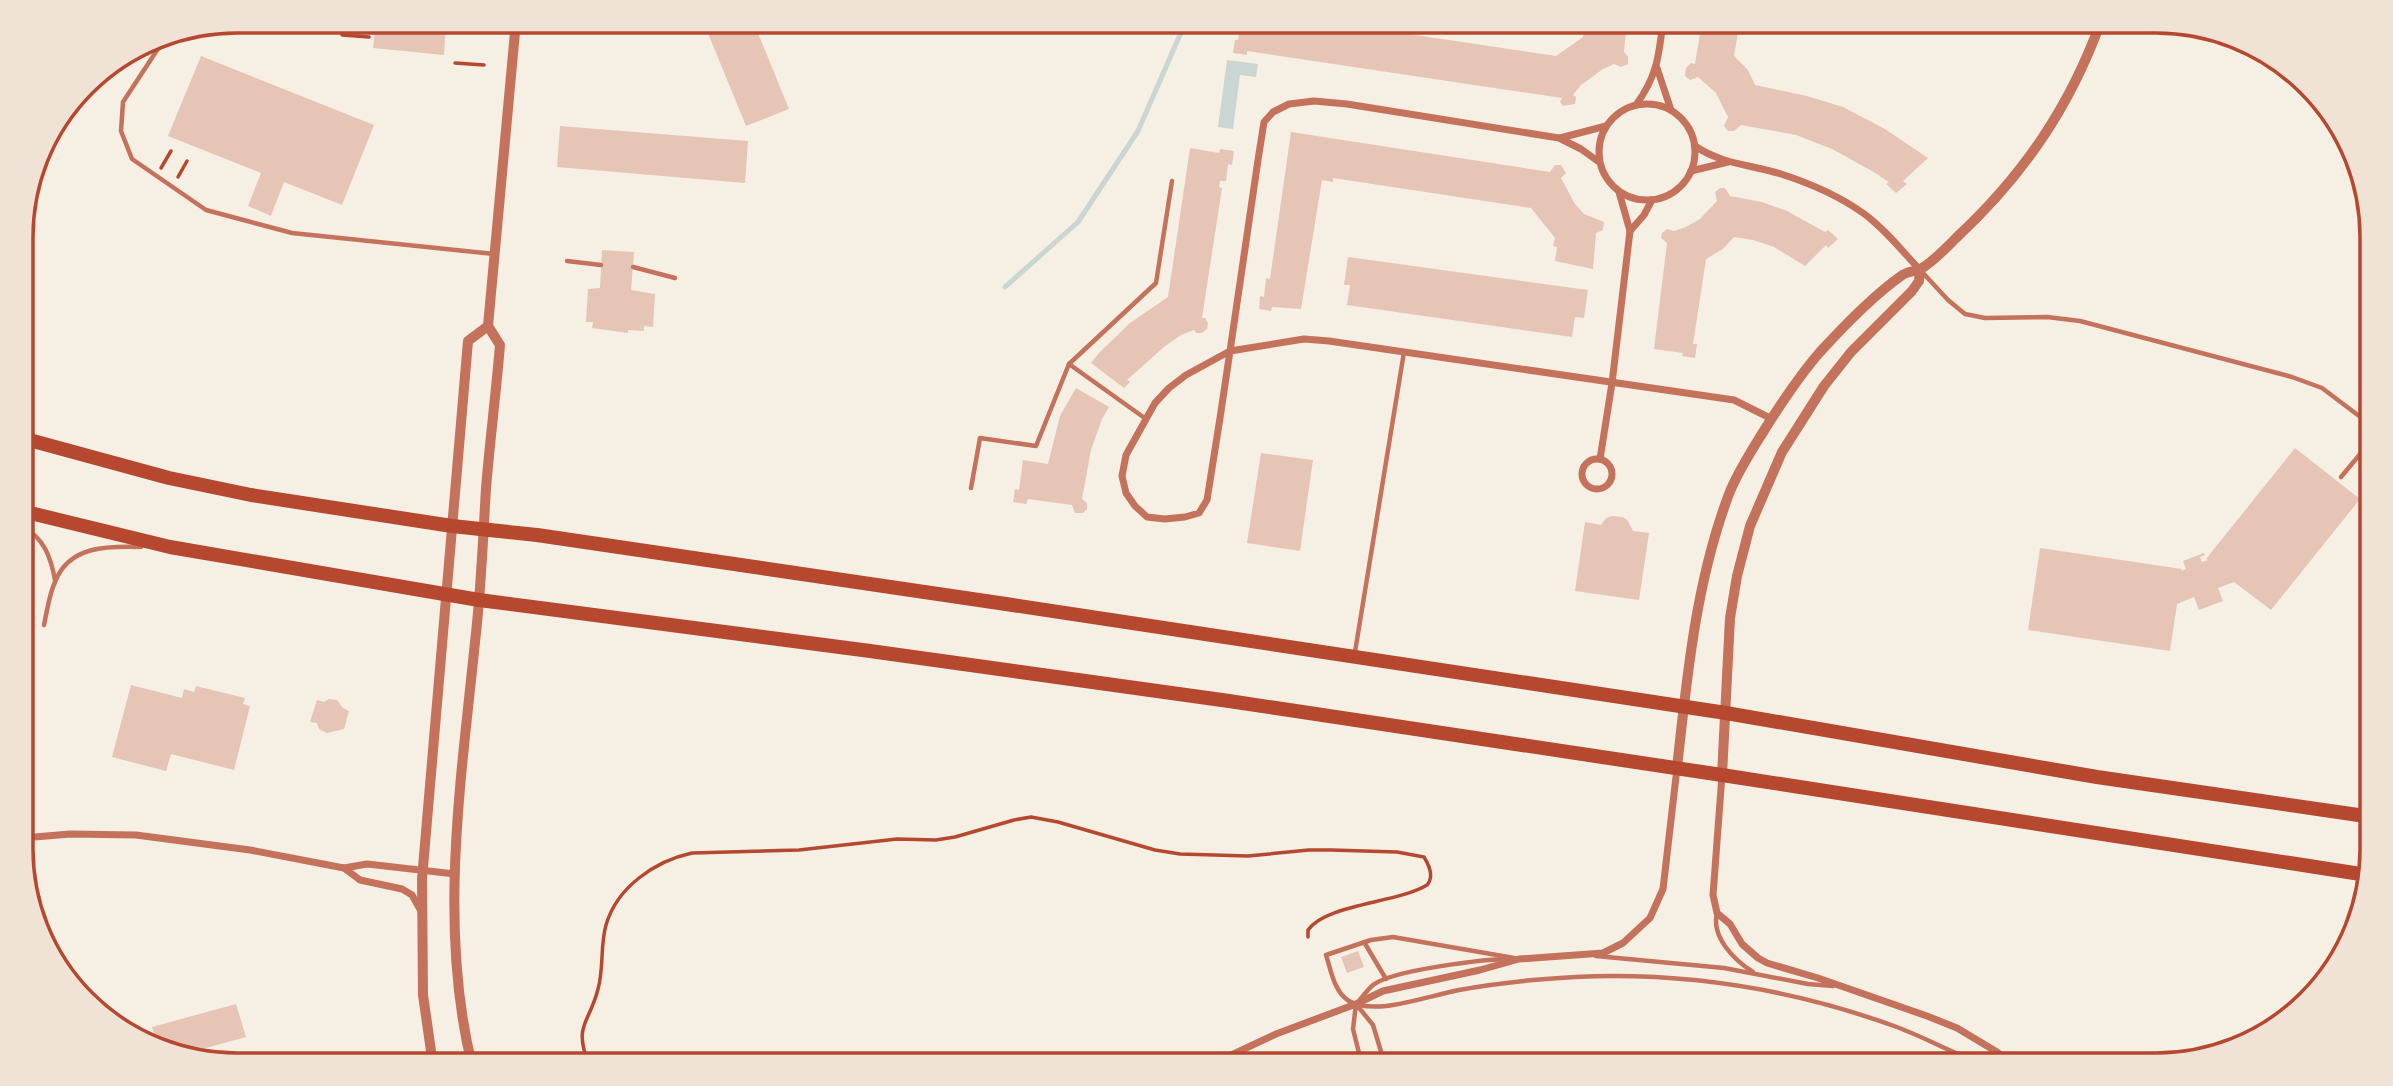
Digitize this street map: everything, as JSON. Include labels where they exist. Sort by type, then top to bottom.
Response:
[{"type":"main road","points":[[34,441],[183,481],[251,495],[1684,706],[1878,737],[2066,772],[2360,815]]},
{"type":"main road","points":[[34,514],[170,547],[479,600],[1038,674],[1677,768],[2358,874]]},
{"type":"street","points":[[1635,106],[1657,68],[1661,33]]},
{"type":"street","points":[[1237,1052],[1383,991],[1519,959],[1603,953],[1623,943],[1643,926],[1655,909],[1665,880],[1684,706],[1703,586],[1719,524],[1737,475],[1806,369],[1836,336],[1900,276],[1920,270],[1984,211],[2040,144],[2063,108],[2096,33]]},
{"type":"street","points":[[469,1053],[456,975],[455,874],[460,790],[500,345],[488,326],[515,34]]},
{"type":"street","points":[[1657,68],[1671,111]]},
{"type":"street","points":[[1599,162],[1559,138],[1347,103],[1314,101],[1289,104],[1273,112],[1264,122],[1230,351],[1207,500],[1199,513],[1165,519],[1147,517],[1126,493],[1122,476],[1126,455],[1155,403],[1169,388],[1186,375],[1230,351],[1304,340],[1734,400],[1772,419]]},
{"type":"street","points":[[1559,138],[1605,126],[1624,109],[1652,104],[1671,111],[1689,128],[1695,146],[1691,171],[1678,189],[1664,197],[1639,199],[1619,191],[1607,180],[1599,162],[1599,144],[1605,126]]},
{"type":"street","points":[[1695,146],[1704,153],[1729,162],[1779,174],[1816,187],[1864,213],[1920,270],[1919,281],[1912,291],[1851,352],[1824,386],[1791,437],[1771,475],[1750,526],[1735,585],[1730,618],[1722,775],[1713,870],[1713,895],[1717,913],[1724,918],[1742,944],[1758,958],[1779,968],[1885,1000],[1957,1028],[1997,1052]]},
{"type":"street","points":[[1691,171],[1729,162]]},
{"type":"street","points":[[1600,459],[1630,231],[1619,191]]},
{"type":"street","points":[[1630,231],[1644,215],[1652,200]]},
{"type":"street","points":[[431,1053],[423,995],[423,870],[468,341],[488,326]]},
{"type":"street","points":[[1600,459],[1609,465],[1612,471],[1611,479],[1606,485],[1593,488],[1586,483],[1583,469],[1590,461],[1600,459]]},
{"type":"street","points":[[33,837],[71,834],[136,835],[250,850],[344,868],[367,864],[455,874]]},
{"type":"street","points":[[344,868],[360,880],[402,889],[412,895],[421,912]]},
{"type":"lane","points":[[157,50],[123,102],[121,131],[132,159],[206,210],[292,233],[495,254]]},
{"type":"lane","points":[[971,488],[980,438],[1036,446],[1069,364],[1156,283],[1172,181]]},
{"type":"lane","points":[[567,261],[601,265]]},
{"type":"lane","points":[[633,267],[675,278]]},
{"type":"lane","points":[[1920,270],[1965,314],[1985,318],[2047,317],[2080,321],[2281,374],[2322,388],[2360,417]]},
{"type":"lane","points":[[1354,657],[1404,352]]},
{"type":"lane","points":[[1069,364],[1146,419]]},
{"type":"lane","points":[[2341,477],[2360,454]]},
{"type":"lane","points":[[34,534],[50,557],[55,580]]},
{"type":"lane","points":[[44,625],[55,580],[71,559],[83,552],[104,546],[170,547]]},
{"type":"lane","points":[[1717,913],[1715,926],[1718,936],[1742,964],[1757,974]]},
{"type":"lane","points":[[1519,959],[1393,937],[1364,942],[1326,955],[1339,991],[1348,1001],[1356,1004],[1388,1006],[1461,990],[1556,978],[1638,976],[1681,979],[1762,990],[1853,1012],[1895,1026],[1957,1052]]},
{"type":"lane","points":[[1364,942],[1386,979]]},
{"type":"lane","points":[[1580,955],[1694,965],[1808,984],[1838,986]]},
{"type":"lane","points":[[1359,1052],[1353,1030],[1356,1004],[1372,986],[1386,979],[1460,963],[1519,959]]},
{"type":"lane","points":[[1356,1004],[1373,1025],[1381,1052]]},
{"type":"path","points":[[342,35],[369,37]]},
{"type":"path","points":[[455,63],[484,65]]},
{"type":"path","points":[[156,176],[171,151]]},
{"type":"path","points":[[172,187],[187,161]]},
{"type":"path","points":[[584,1053],[581,1036],[599,988],[604,937],[611,913],[623,895],[648,871],[676,857],[692,853],[799,850],[897,839],[936,840],[1031,817],[1058,822],[1155,850],[1180,854],[1248,856],[1331,850],[1397,852],[1424,857],[1429,868],[1430,878],[1427,885],[1408,894],[1335,914],[1311,925],[1308,937]]},
{"type":"shaded area","points":[[1227,60],[1258,64],[1256,77],[1240,75],[1233,129],[1218,127]]},
{"type":"building","points":[[1239,33],[1404,33],[1556,56],[1583,37],[1583,33],[1626,33],[1624,52],[1628,57],[1628,64],[1621,67],[1614,64],[1603,69],[1581,85],[1573,95],[1576,97],[1575,104],[1563,106],[1560,102],[1562,98],[1247,51],[1247,55],[1233,53],[1235,40],[1238,40]]},
{"type":"building","points":[[1700,33],[1738,33],[1734,56],[1748,70],[1755,85],[1843,107],[1885,129],[1928,158],[1903,181],[1907,184],[1896,193],[1886,184],[1889,182],[1872,171],[1832,149],[1796,135],[1741,125],[1734,131],[1728,131],[1724,126],[1728,117],[1716,93],[1698,77],[1690,80],[1685,76],[1686,68],[1691,63],[1695,64]]},
{"type":"building","points":[[375,34],[445,34],[444,55],[373,48]]},
{"type":"building","points":[[708,34],[758,34],[789,109],[746,126]]},
{"type":"building","points":[[201,56],[374,125],[342,205],[284,182],[271,216],[248,206],[261,173],[168,136]]},
{"type":"building","points":[[560,126],[748,141],[745,183],[557,167]]},
{"type":"building","points":[[1291,132],[1550,172],[1555,165],[1561,165],[1566,173],[1561,178],[1575,204],[1584,214],[1604,222],[1603,230],[1596,233],[1593,269],[1555,261],[1555,238],[1531,208],[1333,178],[1333,182],[1322,180],[1301,309],[1259,309],[1260,296],[1264,297],[1266,278],[1270,279]]},
{"type":"building","points":[[1190,148],[1219,153],[1220,149],[1234,151],[1232,165],[1228,164],[1226,181],[1220,181],[1219,187],[1222,188],[1202,318],[1208,323],[1207,329],[1202,333],[1196,333],[1194,330],[1181,335],[1164,347],[1127,380],[1130,382],[1124,388],[1091,363],[1130,323],[1168,297]]},
{"type":"building","points":[[1725,188],[1730,196],[1762,202],[1787,211],[1825,232],[1828,230],[1838,239],[1828,248],[1826,245],[1805,266],[1774,247],[1734,237],[1723,249],[1706,259],[1693,344],[1697,344],[1695,358],[1682,356],[1683,353],[1654,349],[1667,243],[1661,238],[1662,233],[1667,229],[1674,231],[1686,227],[1700,219],[1717,201],[1715,192]]},
{"type":"building","points":[[602,250],[634,252],[631,290],[655,294],[653,327],[644,326],[644,331],[628,330],[628,333],[592,328],[593,322],[586,322],[588,289],[600,288]]},
{"type":"building","points":[[1348,257],[1588,290],[1584,318],[1575,317],[1572,337],[1347,305],[1350,285],[1344,285]]},
{"type":"building","points":[[1076,388],[1109,407],[1091,450],[1082,499],[1087,503],[1087,509],[1083,513],[1075,513],[1072,505],[1028,499],[1026,504],[1013,502],[1015,489],[1019,490],[1023,460],[1048,464],[1060,416]]},
{"type":"building","points":[[2295,448],[2360,499],[2271,610],[2234,582],[2218,588],[2223,601],[2199,610],[2194,597],[2177,604],[2170,651],[2028,630],[2040,548],[2182,569],[2181,571],[2186,569],[2183,561],[2204,553],[2205,555],[2200,557],[2202,562],[2208,560],[2206,559]]},
{"type":"building","points":[[1261,453],[1313,460],[1300,551],[1247,543]]},
{"type":"building","points":[[1623,517],[1633,531],[1649,533],[1639,600],[1575,591],[1585,522],[1601,525],[1606,518]]},
{"type":"building","points":[[131,685],[182,698],[184,689],[194,692],[196,686],[245,698],[243,704],[250,706],[234,770],[171,754],[166,771],[112,757]]},
{"type":"building","points":[[329,699],[337,700],[349,711],[344,729],[327,733],[319,729],[317,723],[310,722],[317,700],[324,702]]},
{"type":"building","points":[[1358,951],[1364,967],[1347,973],[1341,957]]},
{"type":"building","points":[[236,1004],[246,1037],[201,1049],[159,1037],[154,1035],[152,1027]]},
{"type":"waterway","points":[[1005,287],[1078,222],[1138,131],[1181,34]]}]
